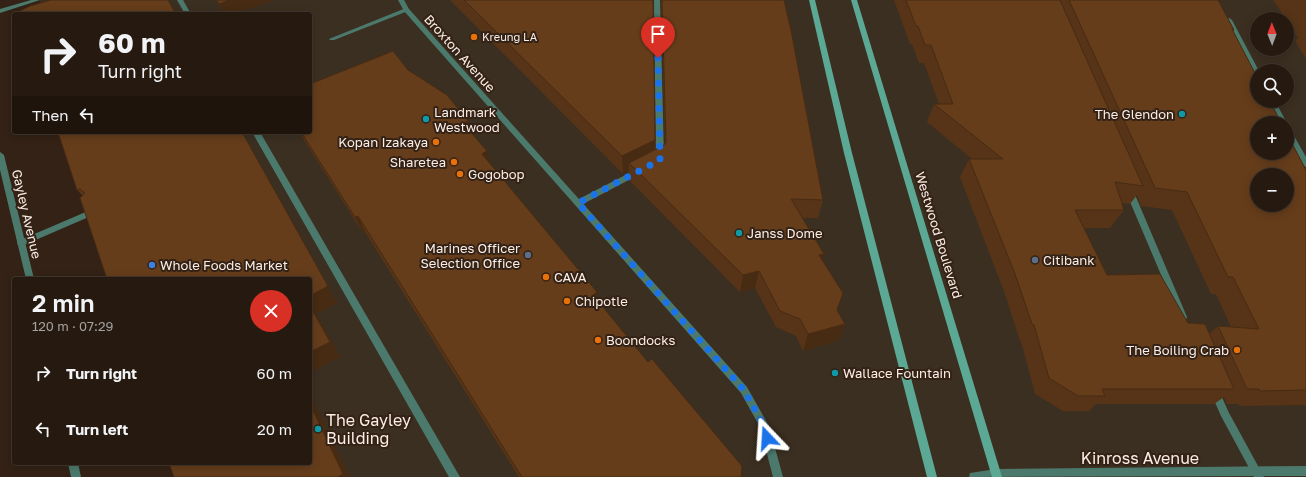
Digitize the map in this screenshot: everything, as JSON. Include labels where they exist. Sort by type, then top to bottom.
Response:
[{"type":"main road","points":[[812,0],[848,153],[932,477]]},
{"type":"main road","name":"Westwood Boulevard","points":[[854,0],[997,476]]},
{"type":"street","points":[[0,11],[37,0]]},
{"type":"street","points":[[180,0],[187,12]]},
{"type":"street","name":"Broxton Avenue","points":[[401,0],[406,10],[744,390],[764,426],[778,477]]},
{"type":"street","points":[[578,203],[660,160],[656,0]]},
{"type":"street","points":[[332,39],[406,10]]},
{"type":"street","points":[[1225,13],[1252,64]]},
{"type":"street","points":[[257,134],[455,477]]},
{"type":"street","points":[[1294,141],[1306,164]]},
{"type":"street","name":"Gayley Avenue","points":[[0,154],[30,277]]},
{"type":"street","points":[[1125,181],[1187,326]]},
{"type":"street","points":[[21,243],[95,211]]},
{"type":"street","points":[[1212,384],[1224,413],[1258,475]]},
{"type":"street","points":[[73,465],[76,477]]},
{"type":"street","name":"Kinross Avenue","points":[[974,477],[1258,475],[1306,471]]},
{"type":"shaded area","points":[[40,0],[1306,0],[1306,477],[189,477],[293,465],[312,465],[312,277],[307,277],[69,134],[312,134],[312,12],[37,12]]},
{"type":"building","points":[[51,0],[168,0],[175,12],[18,12],[30,6]]},
{"type":"building","points":[[217,0],[230,0],[219,4]]},
{"type":"building","points":[[464,0],[653,0],[655,140],[622,156]]},
{"type":"building","points":[[662,0],[784,0],[823,200],[791,199],[824,254],[819,255],[843,293],[837,310],[845,324],[808,334],[800,319],[780,311],[759,271],[743,275],[629,163],[664,145],[666,142]]},
{"type":"building","points":[[906,0],[1060,0],[1143,186],[1115,182],[1124,210],[1075,210],[1107,275],[1160,274],[1188,323],[1205,324],[1234,389],[1102,389],[1105,396],[1078,396],[1049,378],[1034,325],[1032,324],[1015,274],[969,159],[1003,159],[934,104],[953,104],[931,45],[925,45]]},
{"type":"building","name":"The Glendon","points":[[1069,0],[1218,0],[1250,64],[1250,108],[1274,108],[1278,116],[1250,116],[1250,160],[1294,160],[1294,147],[1306,170],[1306,390],[1260,391],[1259,389],[1247,389],[1218,326],[1259,329],[1233,277],[1228,277],[1187,192],[1155,188]]},
{"type":"building","points":[[393,51],[408,70],[447,95],[468,121],[463,123],[487,151],[482,154],[597,292],[593,295],[648,362],[652,359],[742,466],[741,477],[522,477],[358,216],[355,217],[302,134],[312,134],[312,83]]},
{"type":"building","points":[[59,134],[243,134],[328,286],[312,295],[312,277],[106,277],[80,198],[85,193],[80,189],[77,190]]},
{"type":"building","points":[[312,310],[330,342],[312,351]]},
{"type":"building","name":"The Gayley Building","points":[[312,408],[343,474],[338,477],[174,477],[170,465],[312,465]]},
{"type":"place","name":"Kreung LA","points":[[474,37]]},
{"type":"place","name":"The Glendon","points":[[1182,114]]},
{"type":"place","name":"Landmark Westwood","points":[[426,119]]},
{"type":"place","name":"Kopan Izakaya","points":[[436,142]]},
{"type":"place","name":"Sharetea","points":[[454,162]]},
{"type":"place","name":"Gogobop","points":[[460,174]]},
{"type":"place","name":"Janss Dome","points":[[739,233]]},
{"type":"place","name":"Marines Officer Selection Office","points":[[528,255]]},
{"type":"place","name":"Citibank","points":[[1035,260]]},
{"type":"place","name":"Whole Foods Market","points":[[152,265]]},
{"type":"place","name":"CAVA","points":[[546,277]]},
{"type":"place","name":"Chipotle","points":[[567,301]]},
{"type":"place","name":"Boondocks","points":[[598,340]]},
{"type":"place","name":"The Boiling Crab","points":[[1237,350]]},
{"type":"place","name":"Wallace Fountain","points":[[835,373]]},
{"type":"place","name":"The Gayley Building","points":[[318,429]]},
{"type":"route","points":[[658,58],[660,160],[578,203],[744,390],[764,426],[767,438]]}]
